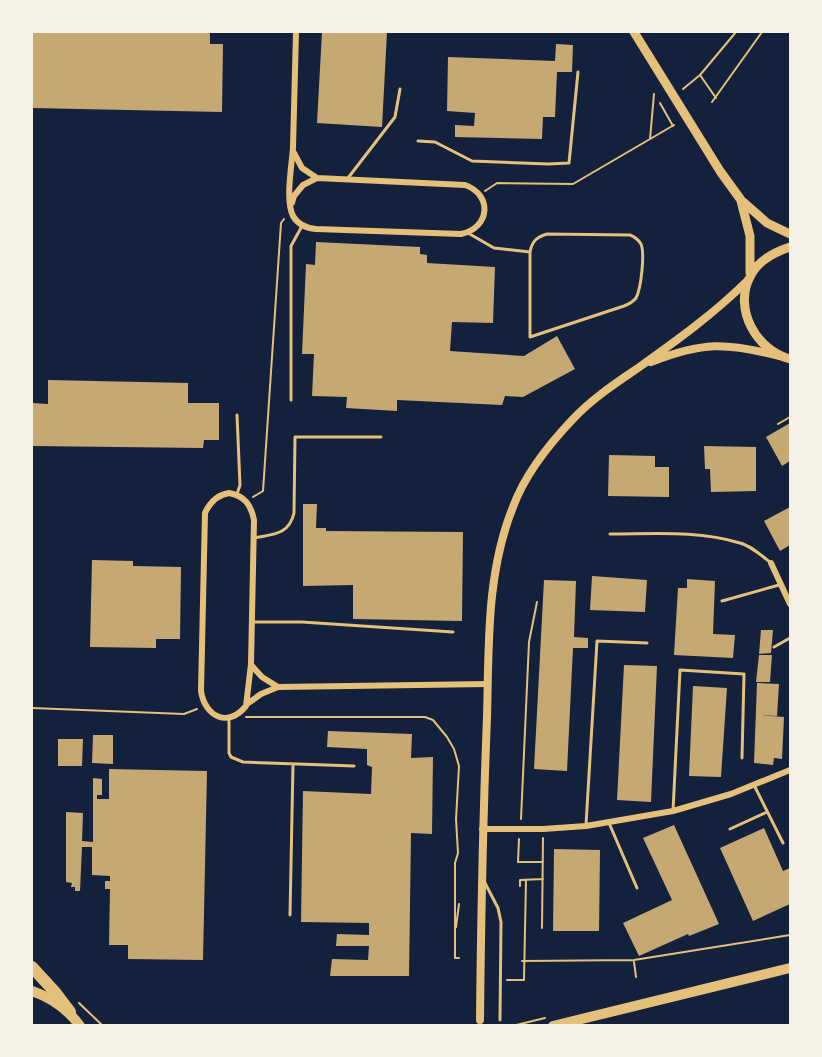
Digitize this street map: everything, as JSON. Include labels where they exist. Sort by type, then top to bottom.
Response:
[{"type":"highway","points":[[32,968],[71,1013]]},
{"type":"main road","points":[[634,32],[720,171],[741,200],[767,223],[790,234]]},
{"type":"main road","points":[[741,200],[750,236],[749,278],[745,307],[753,330],[760,341],[769,350],[786,358]]},
{"type":"main road","points":[[749,278],[768,257],[790,247]]},
{"type":"main road","points":[[553,1026],[790,968]]},
{"type":"main road","points":[[32,991],[50,999],[87,1026]]},
{"type":"main road","points":[[71,1013],[80,1026]]},
{"type":"street","points":[[292,207],[294,196],[303,185],[317,178],[465,185],[480,195],[484,213],[479,225],[468,233],[461,234],[316,229],[302,226],[294,216],[292,207],[290,189],[296,32]]},
{"type":"street","points":[[293,150],[302,168],[317,178]]},
{"type":"street","points":[[480,1020],[482,829],[492,586],[498,554],[513,506],[527,479],[549,447],[575,416],[604,391],[640,367],[722,305],[749,278]]},
{"type":"street","points":[[640,367],[675,353],[713,346],[745,347],[786,358]]},
{"type":"street","points":[[246,706],[251,664],[254,538],[252,512],[247,501],[237,494],[229,493],[217,497],[207,507],[205,513],[201,691],[206,707],[216,716],[232,716],[246,706],[261,694],[278,687],[488,684]]},
{"type":"street","points":[[771,563],[790,603]]},
{"type":"street","points":[[251,664],[262,677],[278,687]]},
{"type":"street","points":[[482,829],[586,826],[673,811],[731,794],[790,770]]},
{"type":"lane","points":[[418,141],[435,141],[472,161],[548,165],[568,163],[578,72]]},
{"type":"lane","points":[[346,179],[395,117],[400,89]]},
{"type":"lane","points":[[291,400],[291,246],[302,226]]},
{"type":"lane","points":[[468,233],[494,248],[530,252]]},
{"type":"lane","points":[[547,234],[630,235],[636,238],[642,249],[637,296],[634,301],[624,306],[530,337],[530,252],[535,240],[547,234]]},
{"type":"lane","points":[[237,415],[240,485],[237,494]]},
{"type":"lane","points":[[254,538],[281,532],[292,523],[295,437],[381,437]]},
{"type":"lane","points":[[610,534],[693,535],[722,539],[753,549],[771,563]]},
{"type":"lane","points":[[722,601],[781,584]]},
{"type":"lane","points":[[252,622],[302,622],[453,632]]},
{"type":"lane","points":[[774,647],[790,638]]},
{"type":"lane","points":[[586,826],[597,640],[647,643]]},
{"type":"lane","points":[[673,811],[681,670],[744,674],[742,758]]},
{"type":"lane","points":[[232,716],[229,753],[231,757],[243,762],[354,766]]},
{"type":"lane","points":[[290,915],[293,764]]},
{"type":"lane","points":[[754,785],[783,843]]},
{"type":"lane","points":[[730,829],[767,812]]},
{"type":"lane","points":[[608,821],[637,888]]},
{"type":"lane","points":[[481,876],[498,908],[501,922],[500,1020]]},
{"type":"path","points":[[683,89],[700,75],[736,32]]},
{"type":"path","points":[[712,102],[762,32]]},
{"type":"path","points":[[700,75],[716,99]]},
{"type":"path","points":[[650,139],[654,94]]},
{"type":"path","points":[[480,195],[497,183],[573,184],[674,125],[660,103]]},
{"type":"path","points":[[247,501],[263,491],[281,223],[292,207]]},
{"type":"path","points":[[778,424],[790,417]]},
{"type":"path","points":[[521,819],[529,642],[537,602]]},
{"type":"path","points":[[32,708],[184,714],[206,707]]},
{"type":"path","points":[[232,716],[425,717],[433,720],[454,749],[459,766],[456,819],[458,853],[455,863],[454,917],[456,930]]},
{"type":"path","points":[[542,928],[543,829]]},
{"type":"path","points":[[519,839],[518,862],[543,862]]},
{"type":"path","points":[[520,886],[520,880],[543,879]]},
{"type":"path","points":[[501,979],[524,980],[526,880]]},
{"type":"path","points":[[459,904],[455,958],[459,958]]},
{"type":"path","points":[[523,961],[634,960],[790,934]]},
{"type":"path","points":[[634,960],[636,977]]},
{"type":"building","points":[[32,32],[210,32],[210,44],[223,44],[222,112],[32,108]]},
{"type":"building","points":[[322,32],[387,32],[382,127],[317,123]]},
{"type":"building","points":[[556,44],[573,45],[572,72],[557,72],[555,117],[543,117],[542,139],[455,137],[455,125],[474,126],[475,113],[447,111],[448,57],[555,61]]},
{"type":"building","points":[[316,242],[420,247],[420,254],[427,255],[427,263],[495,267],[493,323],[452,322],[450,351],[524,356],[557,336],[575,369],[523,397],[505,396],[502,405],[397,400],[397,411],[346,408],[347,397],[312,396],[314,354],[302,354],[306,264],[315,265]]},
{"type":"building","points":[[48,380],[188,383],[188,403],[219,403],[219,440],[204,440],[203,448],[32,446],[32,403],[48,404]]},
{"type":"building","points":[[790,423],[790,461],[782,466],[766,437]]},
{"type":"building","points":[[704,446],[756,447],[756,491],[711,492],[710,469],[705,469]]},
{"type":"building","points":[[609,455],[655,456],[655,467],[669,467],[669,497],[608,496]]},
{"type":"building","points":[[303,504],[317,504],[316,528],[326,528],[326,531],[463,532],[462,621],[353,619],[353,585],[303,586]]},
{"type":"building","points":[[790,507],[790,545],[780,551],[764,521]]},
{"type":"building","points":[[92,560],[133,561],[133,566],[181,567],[180,639],[156,639],[156,648],[90,647]]},
{"type":"building","points":[[592,576],[647,580],[645,612],[590,610]]},
{"type":"building","points":[[687,579],[715,581],[713,634],[735,635],[733,658],[674,655],[678,588],[687,588]]},
{"type":"building","points":[[544,580],[576,581],[574,637],[588,638],[588,648],[573,648],[567,771],[534,769]]},
{"type":"building","points":[[761,630],[773,630],[771,653],[759,654]]},
{"type":"building","points":[[759,655],[772,655],[770,682],[756,682]]},
{"type":"building","points":[[624,665],[657,666],[651,802],[617,800]]},
{"type":"building","points":[[757,683],[779,684],[777,716],[760,715],[784,717],[782,759],[774,758],[773,765],[754,763]]},
{"type":"building","points":[[693,686],[727,688],[721,777],[689,776]]},
{"type":"building","points":[[328,731],[412,734],[411,758],[433,757],[432,834],[411,833],[409,976],[330,976],[332,959],[368,960],[369,946],[336,946],[337,934],[369,935],[369,923],[301,922],[303,791],[371,794],[372,767],[367,765],[367,749],[327,747]]},
{"type":"building","points":[[93,735],[113,735],[113,764],[92,763]]},
{"type":"building","points":[[58,739],[83,739],[82,766],[58,766]]},
{"type":"building","points":[[109,769],[207,771],[203,960],[128,959],[128,945],[109,945],[110,889],[105,889],[105,881],[110,881],[110,876],[92,875],[92,847],[82,847],[80,891],[75,891],[75,887],[71,887],[72,883],[66,882],[66,812],[83,813],[82,841],[93,842],[93,778],[102,779],[102,795],[97,795],[97,799],[109,799]]},
{"type":"building","points":[[674,825],[719,924],[689,936],[688,934],[639,956],[623,923],[672,900],[643,838]]},
{"type":"building","points":[[764,828],[783,871],[790,868],[790,904],[753,921],[720,848]]},
{"type":"building","points":[[554,849],[600,850],[599,931],[553,931]]}]
